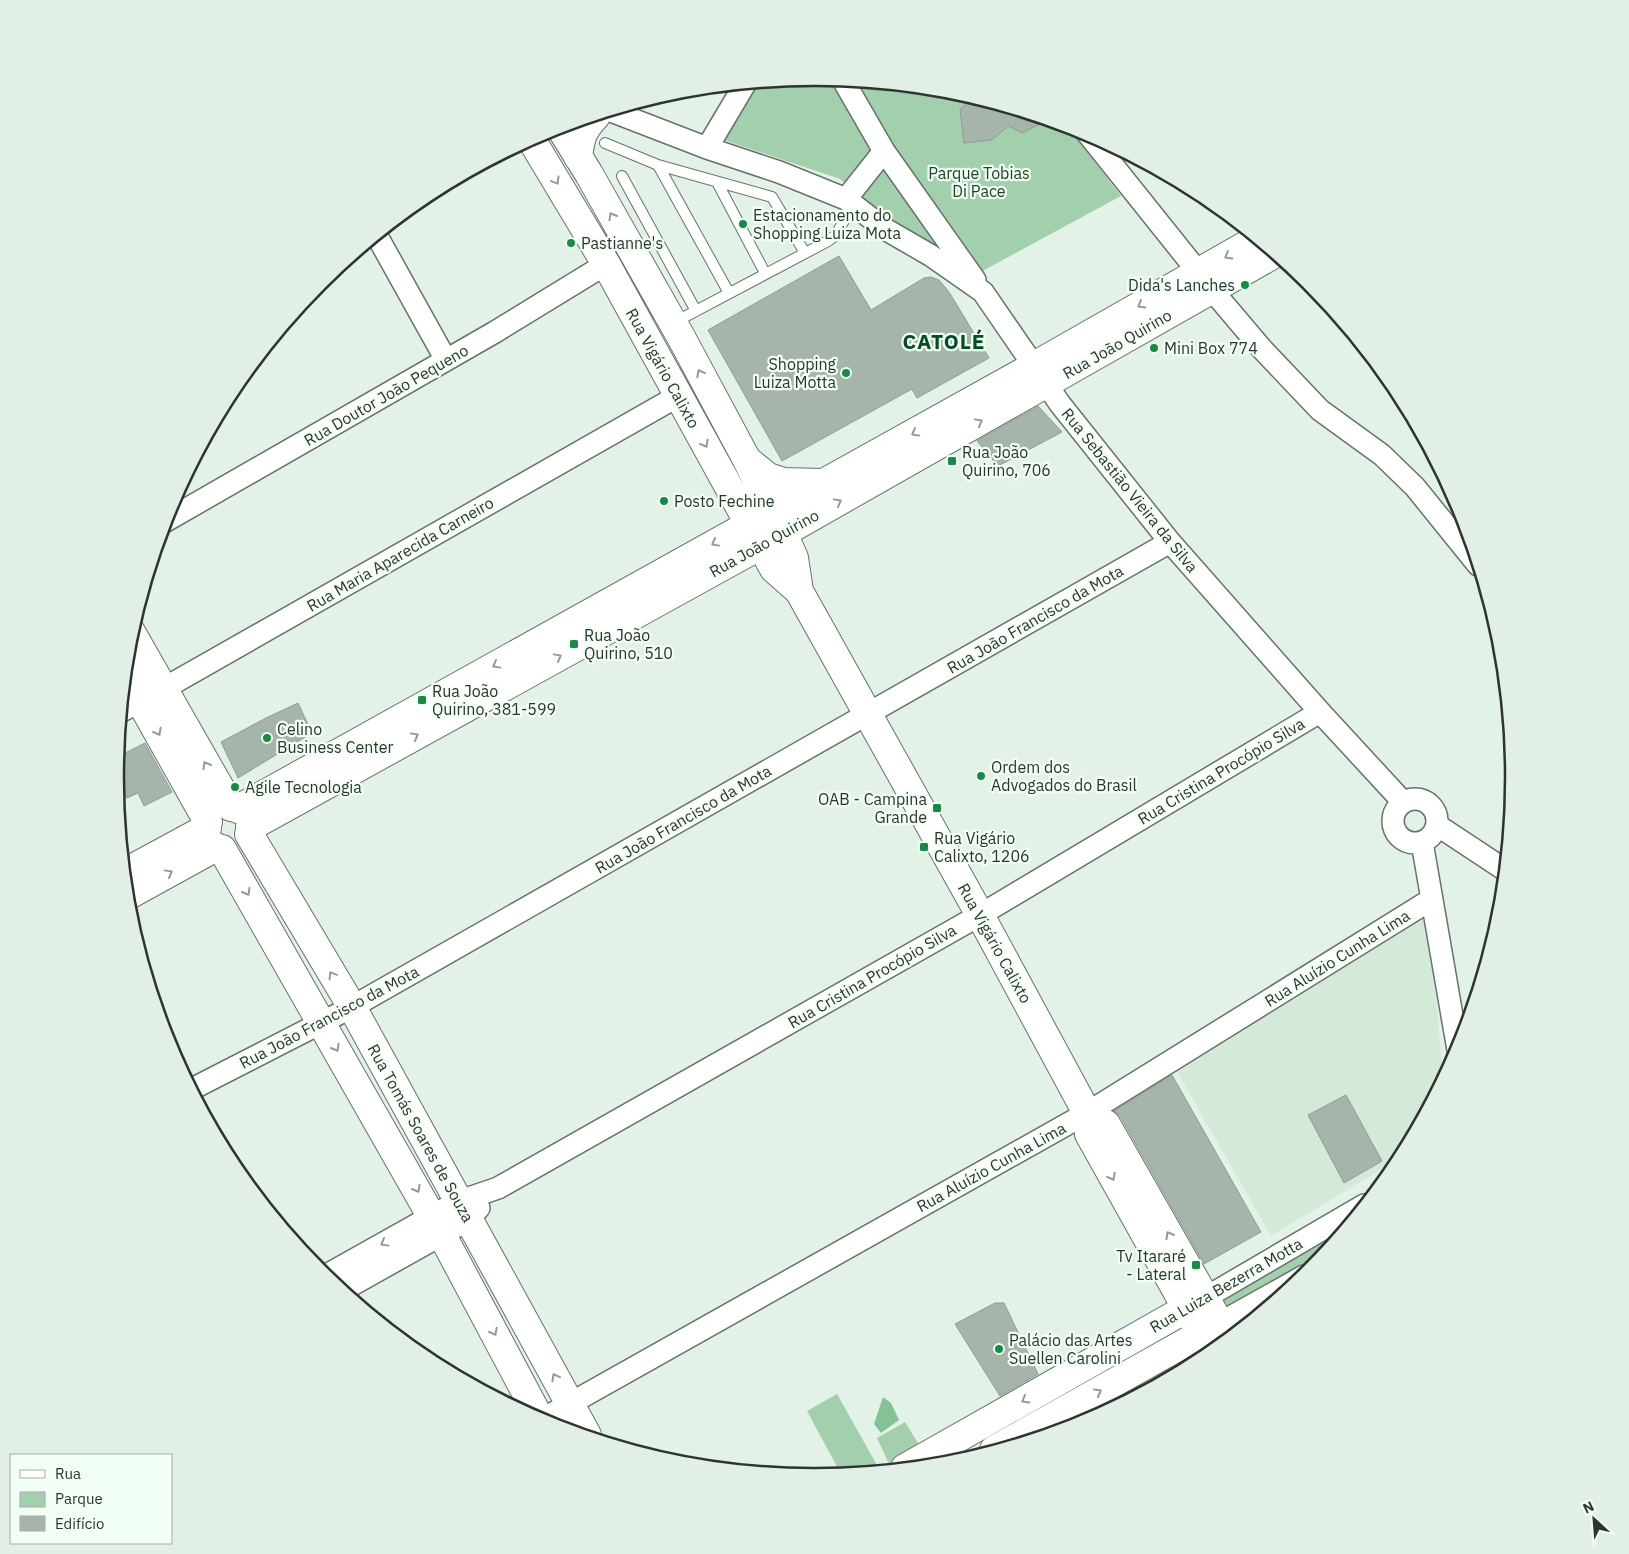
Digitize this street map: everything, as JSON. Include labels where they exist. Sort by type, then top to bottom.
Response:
[{"type":"main road","points":[[578,157],[581,136],[590,124]]},
{"type":"main road","name":"Rua Vigário Calixto","points":[[564,134],[684,317],[747,460],[766,528],[774,569],[799,591],[980,915],[1087,1113],[1089,1134],[1215,1337]]},
{"type":"main road","name":"Rua Vigário Calixto","points":[[535,146],[606,264],[678,396],[766,528]]},
{"type":"main road","name":"Rua João Quirino","points":[[1206,281],[1252,243]]},
{"type":"main road","name":"Rua João Quirino","points":[[242,819],[1206,281],[1268,256]]},
{"type":"main road","name":"Rua João Quirino","points":[[766,528],[824,483],[1040,375]]},
{"type":"main road","points":[[747,460],[768,477],[784,482],[824,483]]},
{"type":"main road","name":"Rua Tomás Soares de Souza","points":[[135,656],[142,700],[242,819],[352,1007],[462,1211],[583,1428]]},
{"type":"main road","name":"Rua Tomás Soares de Souza","points":[[131,683],[142,700],[213,837],[437,1225],[534,1408]]},
{"type":"main road","points":[[131,870],[213,837],[236,849],[242,846],[242,819],[224,808],[217,811],[213,837],[134,891]]},
{"type":"main road","name":"Rua Luiza Bezerra Motta","points":[[921,1459],[1195,1304]]},
{"type":"main road","name":"Rua Luiza Bezerra Motta","points":[[1018,1437],[1064,1411],[1215,1337]]},
{"type":"main road","points":[[1051,1385],[1064,1411]]},
{"type":"street","points":[[847,87],[884,151],[983,292]]},
{"type":"street","points":[[707,148],[741,90]]},
{"type":"street","name":"Rua Sebastião Vieira da Silva","points":[[620,115],[707,148],[779,172],[850,201],[885,229],[930,255],[983,292],[1040,375],[1170,542],[1320,712],[1403,802]]},
{"type":"street","points":[[1099,148],[1262,349],[1320,410],[1382,455],[1415,487],[1468,553]]},
{"type":"street","points":[[850,201],[884,151]]},
{"type":"street","points":[[380,241],[446,360]]},
{"type":"street","name":"Rua Doutor João Pequeno","points":[[175,516],[446,360],[606,264]]},
{"type":"street","name":"Rua Maria Aparecida Carneiro","points":[[142,700],[678,396]]},
{"type":"street","name":"Rua João Francisco da Mota","points":[[197,1086],[352,1007],[1170,542]]},
{"type":"street","name":"Rua Cristina Procópio Silva","points":[[334,1272],[437,1225],[462,1211],[498,1188],[980,915],[1320,712]]},
{"type":"street","points":[[1417,798],[1424,799],[1430,803],[1437,815],[1437,825],[1433,835],[1422,842],[1412,843],[1405,841],[1394,829],[1392,822],[1393,814],[1403,802],[1417,798]]},
{"type":"street","points":[[1437,825],[1499,866]]},
{"type":"street","points":[[1422,842],[1455,1035]]},
{"type":"street","name":"Rua Aluízio Cunha Lima","points":[[550,1415],[1087,1113],[1432,899]]},
{"type":"street","name":"Rua Luiza Bezerra Motta","points":[[1195,1304],[1350,1213]]},
{"type":"street","name":"Rua Cristina Procópio Silva","points":[[349,1286],[437,1225]]},
{"type":"street","name":"Rua Luiza Bezerra Motta","points":[[1215,1337],[1247,1315]]},
{"type":"lane","points":[[605,143],[658,165],[772,196],[805,253]]},
{"type":"lane","points":[[658,165],[729,292]]},
{"type":"lane","points":[[622,176],[684,317],[836,235],[850,201]]},
{"type":"lane","points":[[717,182],[765,273]]},
{"type":"shaded area","points":[[1428,905],[1442,1066],[1413,1122],[1385,1167],[1271,1236],[1176,1070]]},
{"type":"shaded area","points":[[883,1397],[891,1403],[899,1420],[881,1433],[874,1424]]},
{"type":"green space","name":"Parque Tobias Di Pace","points":[[814,86],[905,92],[993,110],[1037,123],[1076,138],[1121,196],[975,275],[898,227],[840,179],[724,140],[752,89]]},
{"type":"green space","points":[[1342,1223],[1289,1278],[1221,1317],[1212,1299]]},
{"type":"green space","points":[[837,1394],[877,1465],[837,1467],[807,1411]]},
{"type":"green space","points":[[905,1422],[919,1445],[889,1463],[877,1438]]},
{"type":"building","points":[[966,104],[1039,124],[1022,133],[1009,126],[991,140],[964,143],[960,109]]},
{"type":"building","name":"Shopping Luiza Motta","points":[[839,256],[871,310],[924,278],[931,277],[939,280],[949,292],[989,358],[917,398],[912,389],[782,461],[708,330]]},
{"type":"building","points":[[1038,406],[1062,432],[998,466],[977,441]]},
{"type":"building","name":"Celino Business Center","points":[[298,703],[312,733],[238,778],[221,742]]},
{"type":"building","points":[[145,743],[172,792],[144,806],[138,793],[127,798],[124,794],[125,753]]},
{"type":"building","points":[[1172,1075],[1261,1232],[1204,1264],[1120,1116],[1114,1111]]},
{"type":"building","points":[[1346,1095],[1382,1161],[1344,1183],[1308,1115]]},
{"type":"building","name":"Palácio das Artes Suellen Carolini","points":[[995,1303],[1004,1303],[1038,1374],[1000,1396],[955,1324]]},
{"type":"place","name":"Estacionamento do Shopping Luiza Mota","points":[[743,224]]},
{"type":"place","name":"Pastianne's","points":[[571,243]]},
{"type":"place","name":"Dida's Lanches","points":[[1245,285]]},
{"type":"place","name":"Mini Box 774","points":[[1154,348]]},
{"type":"place","name":"Shopping Luiza Motta","points":[[846,373]]},
{"type":"place","name":"Rua João Quirino, 706","points":[[952,461]]},
{"type":"place","name":"Posto Fechine","points":[[664,501]]},
{"type":"place","name":"Rua João Quirino, 510","points":[[574,644]]},
{"type":"place","name":"Rua João Quirino, 381-599","points":[[422,700]]},
{"type":"place","name":"Celino Business Center","points":[[267,738]]},
{"type":"place","name":"Ordem dos Advogados do Brasil","points":[[981,776]]},
{"type":"place","name":"Agile Tecnologia","points":[[235,787]]},
{"type":"place","name":"OAB - Campina Grande","points":[[937,808]]},
{"type":"place","name":"Rua Vigário Calixto, 1206","points":[[924,847]]},
{"type":"place","name":"Tv Itararé - Lateral","points":[[1196,1265]]},
{"type":"place","name":"Palácio das Artes Suellen Carolini","points":[[999,1349]]},
{"type":"district","name":"CATOLÉ","points":[[944,342]]}]
